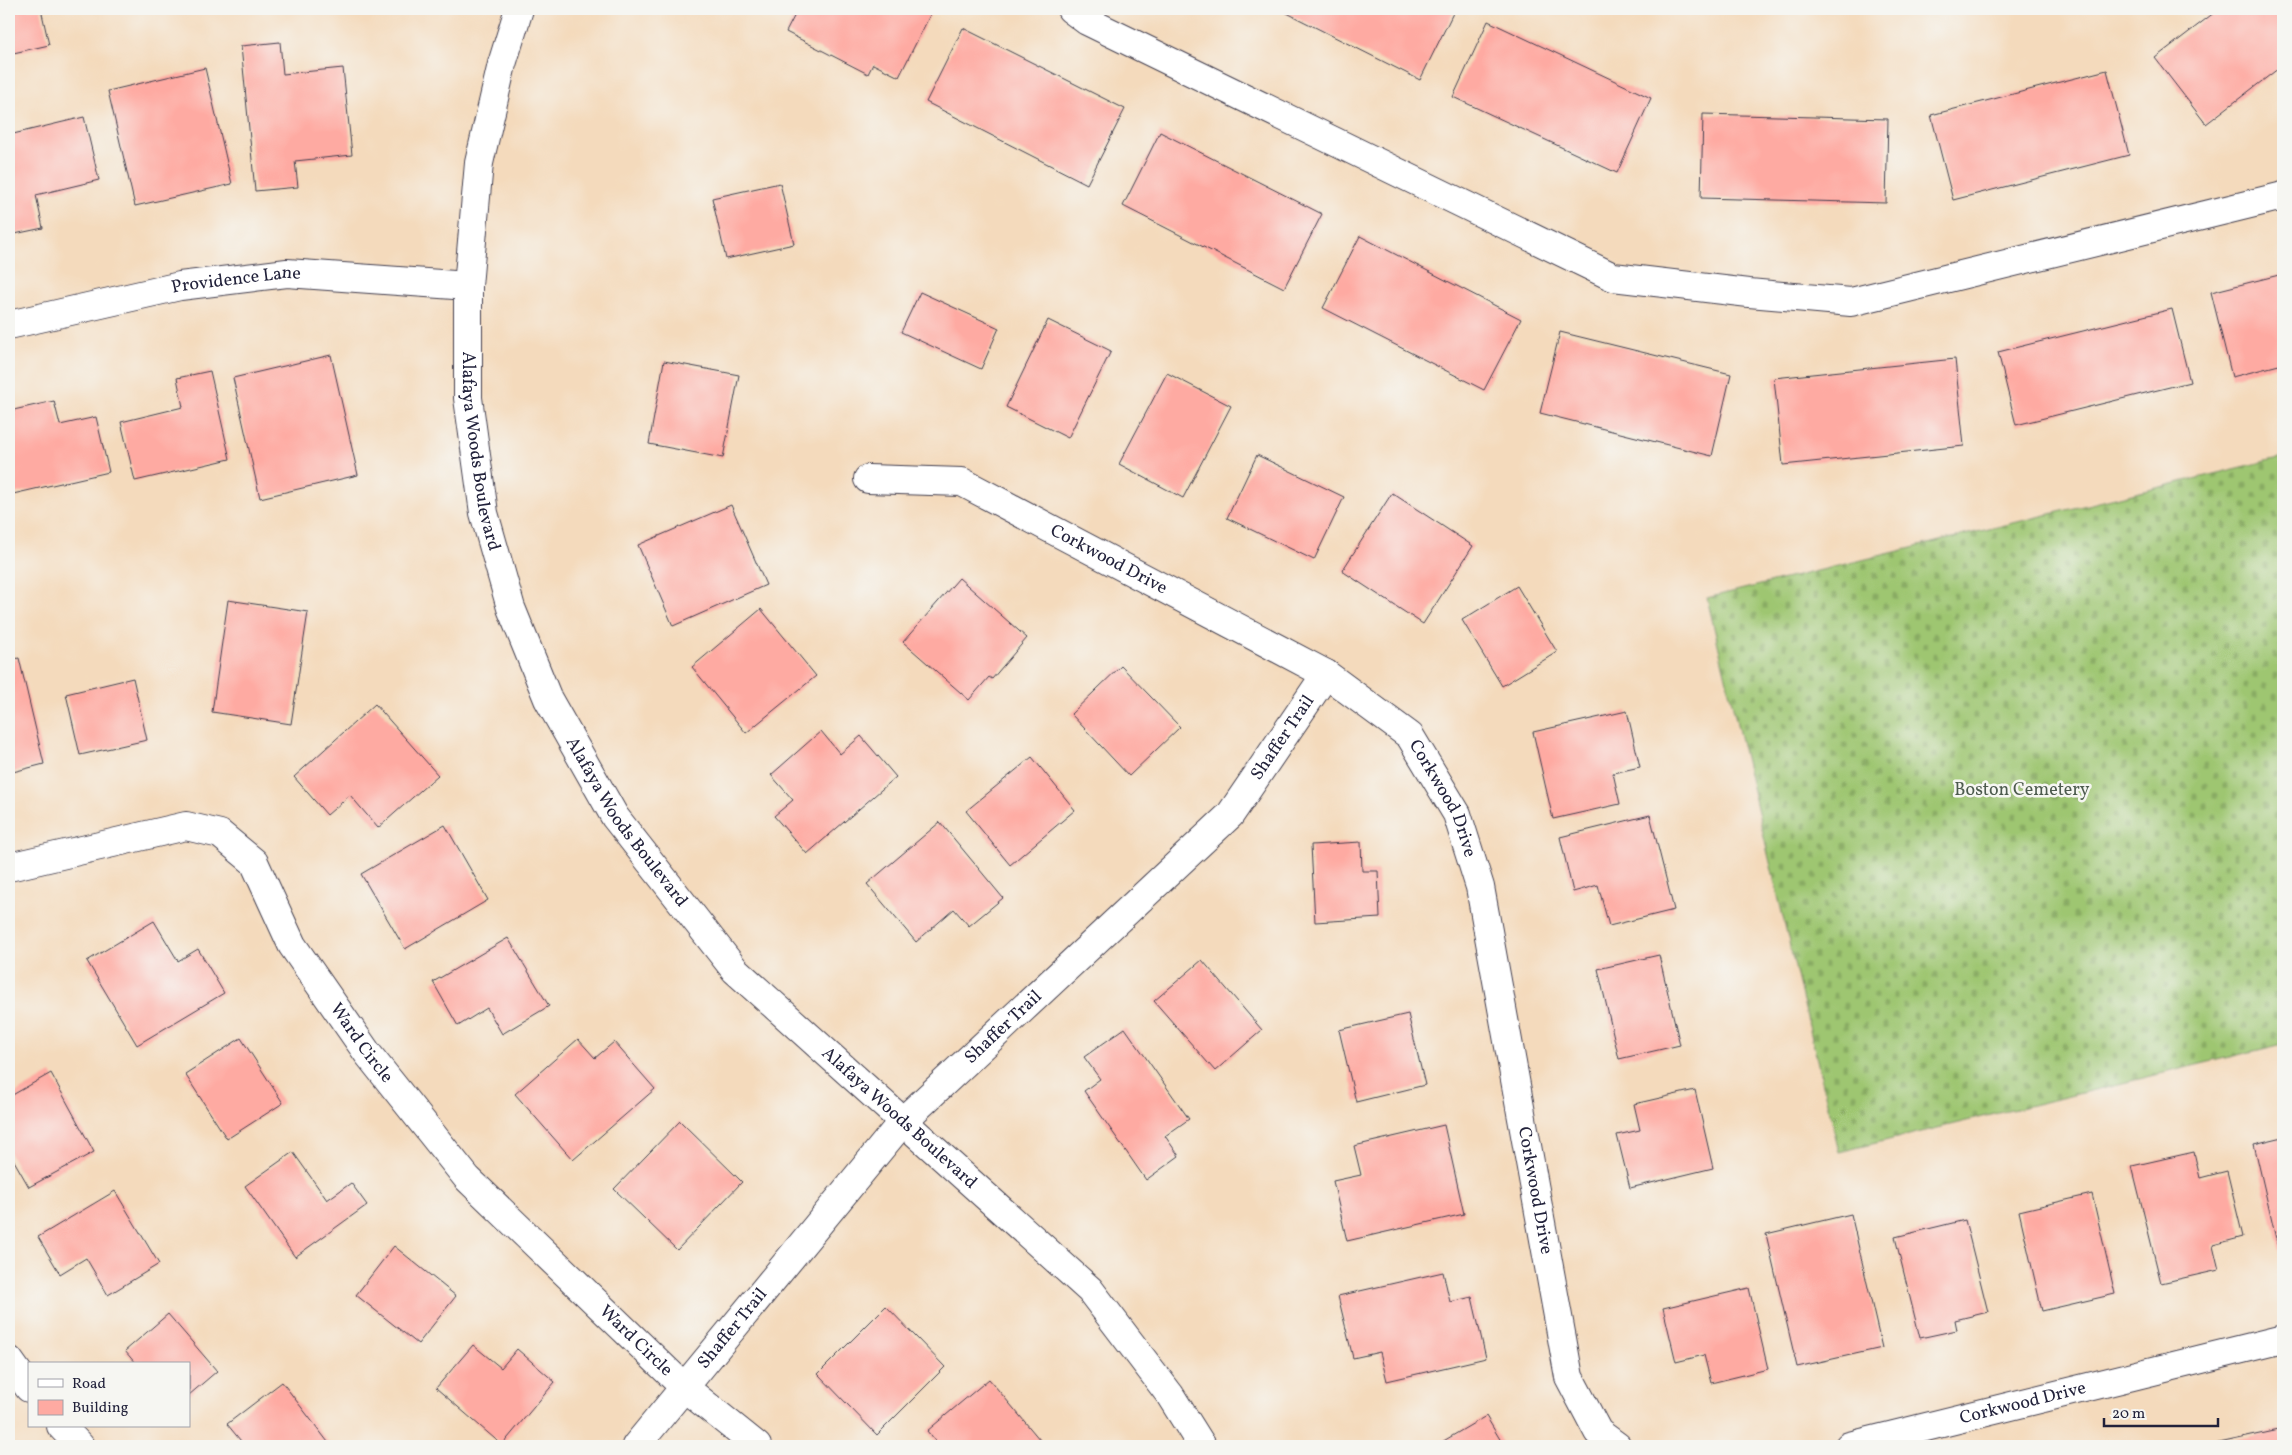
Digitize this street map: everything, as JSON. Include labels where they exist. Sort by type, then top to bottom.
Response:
[{"type":"street","name":"Alafaya Woods Boulevard","points":[[519,9],[502,64],[479,164],[468,286],[468,398],[484,513],[512,608],[548,699],[615,818],[735,970],[904,1120],[1090,1290],[1170,1396],[1202,1446]]},
{"type":"street","points":[[1071,9],[1088,21],[1613,277],[1749,293],[1851,302],[2283,196]]},
{"type":"street","name":"Providence Lane","points":[[9,325],[180,286],[287,273],[468,286]]},
{"type":"street","name":"Corkwood Drive","points":[[868,479],[962,482],[1326,674],[1410,736],[1457,814],[1480,887],[1569,1377],[1598,1432],[1616,1446]]},
{"type":"street","name":"Shaffer Trail","points":[[636,1446],[904,1120],[1230,815],[1326,674]]},
{"type":"street","name":"Ward Circle","points":[[9,867],[186,826],[220,834],[254,862],[292,945],[368,1054],[467,1178],[685,1388]]},
{"type":"street","name":"Corkwood Drive","points":[[1849,1446],[2283,1339]]},
{"type":"street","points":[[9,1360],[28,1387]]},
{"type":"street","points":[[685,1388],[758,1446]]},
{"type":"street","points":[[63,1428],[80,1446]]},
{"type":"green space","name":"Boston Cemetery","points":[[2283,457],[2283,1044],[1839,1152],[1707,598]]},
{"type":"building","points":[[9,9],[41,9],[49,45],[9,54]]},
{"type":"building","points":[[798,9],[933,9],[899,77],[873,64],[868,74],[786,32]]},
{"type":"building","points":[[1279,9],[1455,9],[1420,80]]},
{"type":"building","points":[[2219,9],[2283,9],[2283,65],[2206,124],[2155,58]]},
{"type":"building","points":[[1488,21],[1651,98],[1617,173],[1453,97]]},
{"type":"building","points":[[963,28],[1125,109],[1087,184],[926,102]]},
{"type":"building","points":[[280,42],[283,74],[343,68],[352,155],[295,161],[298,187],[255,191],[241,46]]},
{"type":"building","points":[[205,68],[232,184],[135,206],[108,91]]},
{"type":"building","points":[[2107,70],[2129,155],[1953,200],[1931,115]]},
{"type":"building","points":[[1703,114],[1888,119],[1886,203],[1701,198]]},
{"type":"building","points":[[84,117],[99,180],[36,195],[43,228],[10,235],[9,135]]},
{"type":"building","points":[[1160,132],[1322,214],[1284,288],[1123,206]]},
{"type":"building","points":[[780,183],[794,244],[726,259],[712,198]]},
{"type":"building","points":[[1360,236],[1521,319],[1484,390],[1323,308]]},
{"type":"building","points":[[2283,274],[2283,364],[2232,377],[2211,292]]},
{"type":"building","points":[[920,292],[999,328],[981,369],[901,332]]},
{"type":"building","points":[[2172,309],[2190,382],[2016,425],[1998,352]]},
{"type":"building","points":[[1048,320],[1111,351],[1068,438],[1006,407]]},
{"type":"building","points":[[1560,332],[1731,374],[1712,456],[1540,413]]},
{"type":"building","points":[[331,355],[358,475],[260,498],[233,378]]},
{"type":"building","points":[[1955,359],[1964,446],[1783,465],[1774,378]]},
{"type":"building","points":[[664,361],[739,375],[723,458],[649,444]]},
{"type":"building","points":[[210,371],[230,459],[135,481],[121,422],[183,407],[177,378]]},
{"type":"building","points":[[1167,373],[1231,406],[1183,498],[1119,464]]},
{"type":"building","points":[[54,401],[60,425],[96,417],[109,472],[13,494],[9,475],[9,411]]},
{"type":"building","points":[[1257,455],[1344,497],[1314,560],[1227,518]]},
{"type":"building","points":[[1392,493],[1473,546],[1423,624],[1342,571]]},
{"type":"building","points":[[731,505],[766,585],[673,626],[638,545]]},
{"type":"building","points":[[959,578],[1027,638],[992,679],[989,677],[969,700],[903,642]]},
{"type":"building","points":[[1517,586],[1557,652],[1502,686],[1462,620]]},
{"type":"building","points":[[228,600],[308,612],[291,724],[212,712]]},
{"type":"building","points":[[761,609],[816,676],[746,733],[692,667]]},
{"type":"building","points":[[19,658],[44,764],[9,773],[9,660]]},
{"type":"building","points":[[1121,666],[1180,727],[1129,776],[1071,714]]},
{"type":"building","points":[[133,678],[147,740],[80,755],[66,694]]},
{"type":"building","points":[[375,704],[438,775],[378,828],[350,795],[327,815],[294,777]]},
{"type":"building","points":[[1627,711],[1640,767],[1613,773],[1620,804],[1553,819],[1533,732]]},
{"type":"building","points":[[821,731],[840,754],[861,736],[896,777],[807,854],[774,816],[793,800],[771,775]]},
{"type":"building","points":[[1032,757],[1075,810],[1010,865],[966,811]]},
{"type":"building","points":[[1650,815],[1674,910],[1609,926],[1598,885],[1573,892],[1560,837]]},
{"type":"building","points":[[940,822],[1003,898],[969,926],[954,909],[916,942],[867,884]]},
{"type":"building","points":[[445,825],[488,900],[405,949],[361,874]]},
{"type":"building","points":[[1361,842],[1362,871],[1378,871],[1380,918],[1315,922],[1311,845]]},
{"type":"building","points":[[154,921],[178,961],[198,949],[224,993],[137,1045],[87,961]]},
{"type":"building","points":[[508,938],[549,1006],[502,1034],[487,1008],[458,1026],[433,982]]},
{"type":"building","points":[[1659,955],[1680,1045],[1619,1059],[1598,969]]},
{"type":"building","points":[[1202,960],[1262,1030],[1215,1071],[1154,1001]]},
{"type":"building","points":[[1408,1014],[1425,1085],[1356,1102],[1339,1030]]},
{"type":"building","points":[[1125,1028],[1189,1119],[1165,1136],[1179,1156],[1146,1180],[1084,1091],[1100,1079],[1084,1057]]},
{"type":"building","points":[[241,1038],[283,1103],[227,1139],[185,1074]]},
{"type":"building","points":[[578,1039],[595,1058],[614,1042],[655,1089],[573,1160],[515,1094]]},
{"type":"building","points":[[51,1073],[94,1152],[29,1187],[9,1152],[9,1097]]},
{"type":"building","points":[[1695,1090],[1713,1168],[1630,1188],[1617,1135],[1640,1130],[1634,1104]]},
{"type":"building","points":[[680,1121],[742,1182],[677,1250],[614,1189]]},
{"type":"building","points":[[1444,1125],[1464,1214],[1347,1241],[1333,1181],[1361,1175],[1354,1146]]},
{"type":"building","points":[[2283,1137],[2283,1250],[2279,1252],[2254,1144]]},
{"type":"building","points":[[293,1152],[327,1200],[351,1183],[367,1205],[295,1257],[245,1186]]},
{"type":"building","points":[[2194,1152],[2200,1178],[2227,1171],[2243,1237],[2213,1245],[2219,1270],[2161,1283],[2132,1166]]},
{"type":"building","points":[[115,1191],[159,1264],[108,1295],[86,1258],[60,1274],[38,1237]]},
{"type":"building","points":[[2092,1194],[2115,1294],[2042,1311],[2019,1211]]},
{"type":"building","points":[[1851,1214],[1882,1348],[1797,1367],[1766,1234]]},
{"type":"building","points":[[1965,1220],[1988,1312],[1955,1320],[1957,1330],[1920,1338],[1895,1237]]},
{"type":"building","points":[[394,1246],[456,1296],[418,1344],[356,1295]]},
{"type":"building","points":[[1443,1272],[1450,1302],[1472,1297],[1486,1358],[1387,1381],[1380,1352],[1353,1358],[1338,1296]]},
{"type":"building","points":[[1749,1288],[1768,1369],[1711,1383],[1704,1355],[1676,1362],[1663,1308]]},
{"type":"building","points":[[886,1306],[945,1367],[877,1435],[818,1374]]},
{"type":"building","points":[[168,1314],[217,1371],[190,1394],[190,1362],[134,1362],[125,1351]]},
{"type":"building","points":[[473,1345],[501,1368],[517,1349],[555,1382],[502,1445],[436,1388]]},
{"type":"building","points":[[989,1379],[1040,1440],[1032,1446],[939,1446],[927,1431]]},
{"type":"building","points":[[282,1382],[331,1446],[245,1446],[227,1424]]},
{"type":"building","points":[[1486,1416],[1504,1446],[1435,1446]]},
{"type":"building","points":[[2279,1430],[2283,1446],[2210,1446],[2210,1445]]}]
